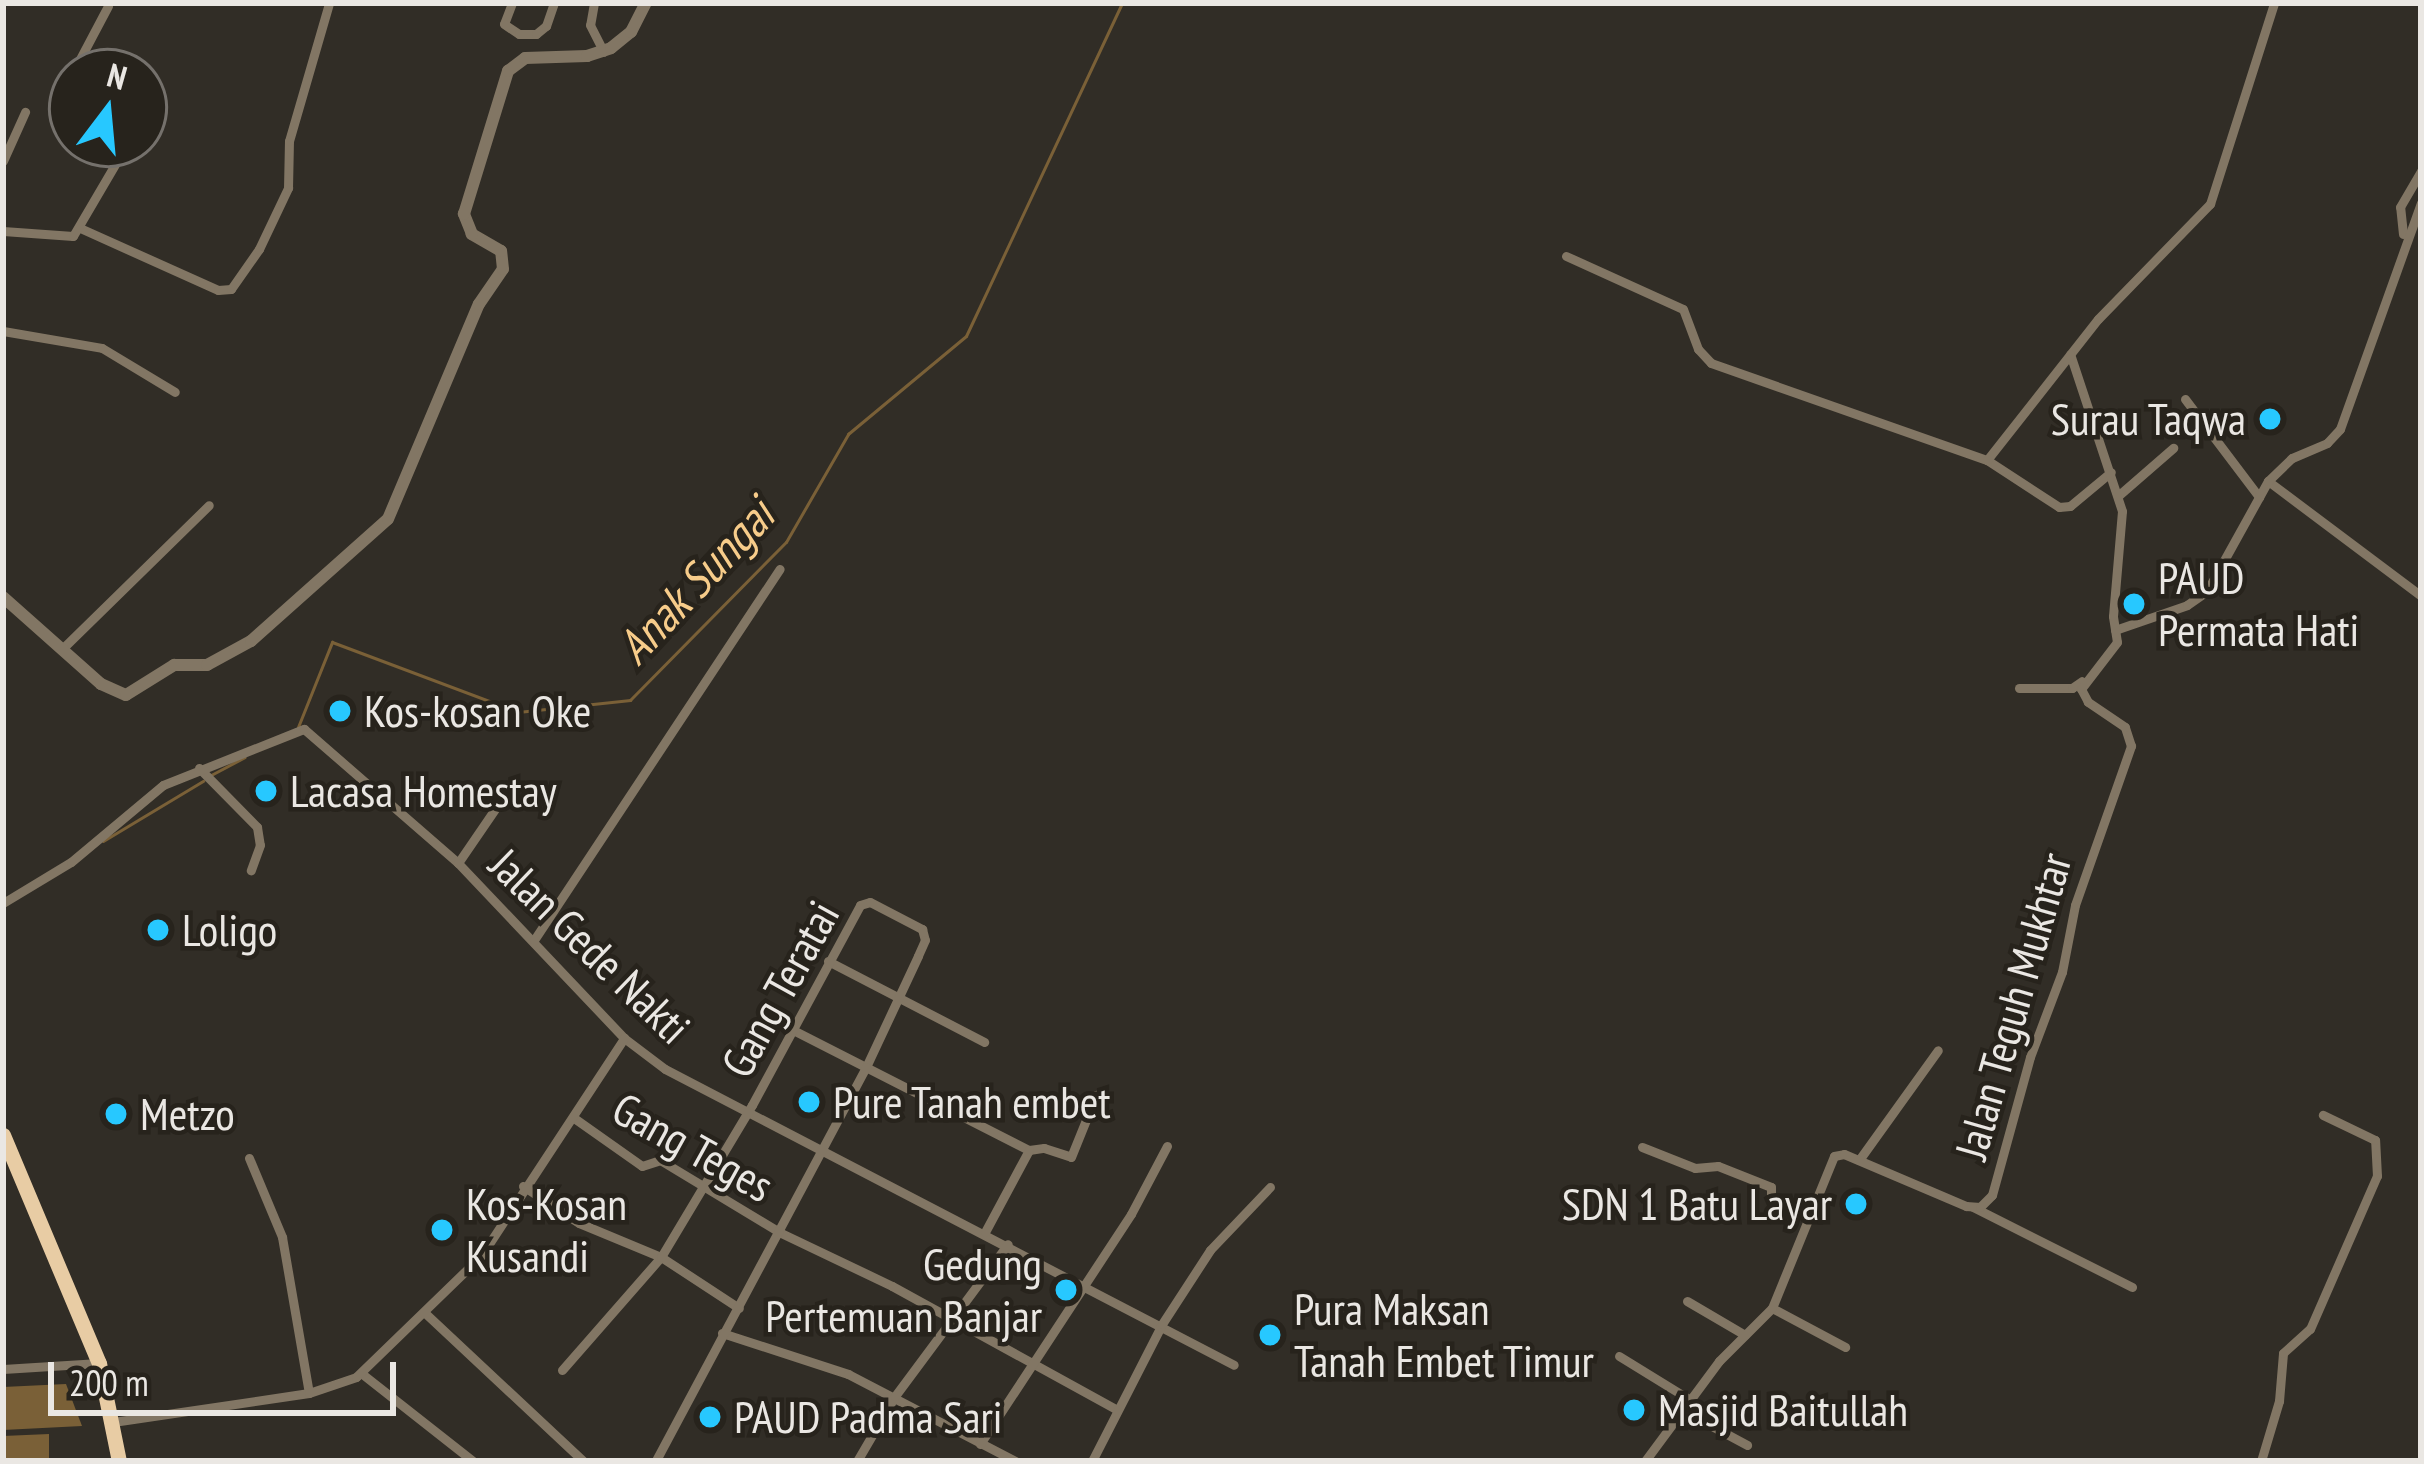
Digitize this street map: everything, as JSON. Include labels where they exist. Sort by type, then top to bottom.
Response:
[{"type":"highway","points":[[3,1135],[11,1170],[99,1363],[119,1461]]},
{"type":"street","points":[[80,228],[218,290],[232,289],[260,249],[288,188],[289,141],[329,3]]},
{"type":"street","points":[[512,3],[504,24],[519,34],[536,34],[546,26],[554,3]]},
{"type":"street","points":[[595,3],[590,25],[604,52]]},
{"type":"street","points":[[3,598],[101,684],[126,695],[174,665],[209,664],[251,641],[388,519],[478,304],[503,269],[502,251],[472,234],[464,214],[508,70],[525,58],[604,52],[631,32],[646,3]]},
{"type":"street","points":[[1987,460],[2070,354],[2210,204],[2274,3]]},
{"type":"street","points":[[86,48],[108,6]]},
{"type":"street","points":[[3,161],[25,112]]},
{"type":"street","points":[[3,231],[64,238],[80,228],[114,168]]},
{"type":"street","points":[[2404,239],[2400,207],[2421,171]]},
{"type":"street","points":[[2019,688],[2072,688],[2116,635],[2188,605],[2207,591],[2269,481],[2292,458],[2327,443],[2345,421],[2404,239],[2421,203]]},
{"type":"street","points":[[1566,256],[1683,310],[1700,353],[1711,363],[1987,460],[2064,508],[2111,472]]},
{"type":"street","points":[[3,331],[102,348],[176,392]]},
{"type":"street","points":[[2070,354],[2120,495],[2123,547],[2116,635]]},
{"type":"street","points":[[2185,399],[2259,497]]},
{"type":"street","points":[[2120,495],[2173,448]]},
{"type":"street","points":[[2269,481],[2421,596]]},
{"type":"street","points":[[63,648],[209,505]]},
{"type":"street","points":[[534,940],[780,569]]},
{"type":"street","name":"Jalan Teguh Mukhtar","points":[[1859,1160],[1973,1207],[1992,1195],[2030,1057],[2062,972],[2089,858],[2131,746],[2125,727],[2081,695],[2082,681]]},
{"type":"street","name":"Jalan Gede Nakti","points":[[3,903],[71,862],[163,784],[206,774],[299,728],[458,863],[624,1038],[665,1069],[1234,1365]]},
{"type":"street","points":[[206,774],[257,827],[260,845],[250,870]]},
{"type":"street","points":[[458,863],[510,787]]},
{"type":"street","name":"Gang Teratai","points":[[562,1370],[662,1257],[747,1114],[860,905],[873,903],[922,929],[925,940],[899,998]]},
{"type":"street","points":[[828,961],[983,1042]]},
{"type":"street","points":[[656,1461],[722,1333],[782,1233],[899,998]]},
{"type":"street","points":[[793,1030],[1029,1150],[1044,1148],[1071,1157],[1096,1095]]},
{"type":"street","points":[[113,1422],[309,1393],[361,1373],[492,1243],[524,1186],[624,1038]]},
{"type":"street","points":[[1645,1461],[1685,1405],[1772,1308],[1808,1210],[1834,1156],[1859,1160],[1938,1050]]},
{"type":"street","points":[[2261,1461],[2279,1401],[2283,1353],[2310,1329],[2377,1176],[2375,1141],[2323,1115]]},
{"type":"street","name":"Gang Teges","points":[[574,1118],[642,1166],[660,1160],[782,1233],[892,1286],[949,1322],[1116,1409]]},
{"type":"street","points":[[980,1444],[1131,1214],[1167,1146]]},
{"type":"street","points":[[1642,1147],[1695,1168],[1718,1166],[1771,1187],[1771,1196],[1808,1210]]},
{"type":"street","points":[[985,1232],[1029,1150]]},
{"type":"street","points":[[249,1158],[282,1237],[309,1393]]},
{"type":"street","points":[[524,1186],[579,1223],[662,1257],[739,1308]]},
{"type":"street","points":[[1092,1461],[1162,1324],[1210,1250],[1270,1187]]},
{"type":"street","points":[[1973,1207],[2132,1287]]},
{"type":"street","points":[[857,1461],[895,1396],[1008,1244]]},
{"type":"street","points":[[1687,1301],[1745,1335]]},
{"type":"street","points":[[1772,1308],[1846,1347]]},
{"type":"street","points":[[425,1313],[583,1461]]},
{"type":"street","points":[[722,1333],[811,1359],[895,1396],[1015,1461]]},
{"type":"street","points":[[1619,1356],[1747,1445]]},
{"type":"street","points":[[3,1369],[99,1363]]},
{"type":"street","points":[[361,1373],[473,1461]]},
{"type":"shaded area","points":[[66,1384],[82,1426],[3,1430],[3,1387]]},
{"type":"shaded area","points":[[49,1434],[49,1461],[3,1461],[3,1436]]},
{"type":"waterway","name":"Anak Sungai","points":[[298,727],[332,642],[518,712],[630,700],[786,542],[848,434],[966,336],[1122,3]]},
{"type":"waterway","name":"Anak Sungai","points":[[211,775],[245,757]]},
{"type":"waterway","name":"Anak Sungai","points":[[103,841],[203,781]]},
{"type":"place","name":"Surau Taqwa","points":[[2270,419]]},
{"type":"place","name":"PAUD Permata Hati","points":[[2134,604]]},
{"type":"place","name":"Kos-kosan Oke","points":[[340,711]]},
{"type":"place","name":"Lacasa Homestay","points":[[266,791]]},
{"type":"place","name":"Loligo","points":[[158,930]]},
{"type":"place","name":"Pure Tanah embet","points":[[809,1102]]},
{"type":"place","name":"Metzo","points":[[116,1114]]},
{"type":"place","name":"SDN 1 Batu Layar","points":[[1856,1204]]},
{"type":"place","name":"Kos-Kosan Kusandi","points":[[442,1230]]},
{"type":"place","name":"Gedung Pertemuan Banjar","points":[[1066,1290]]},
{"type":"place","name":"Pura Maksan Tanah Embet Timur","points":[[1270,1335]]},
{"type":"place","name":"Masjid Baitullah","points":[[1634,1410]]},
{"type":"place","name":"PAUD Padma Sari","points":[[710,1417]]}]
